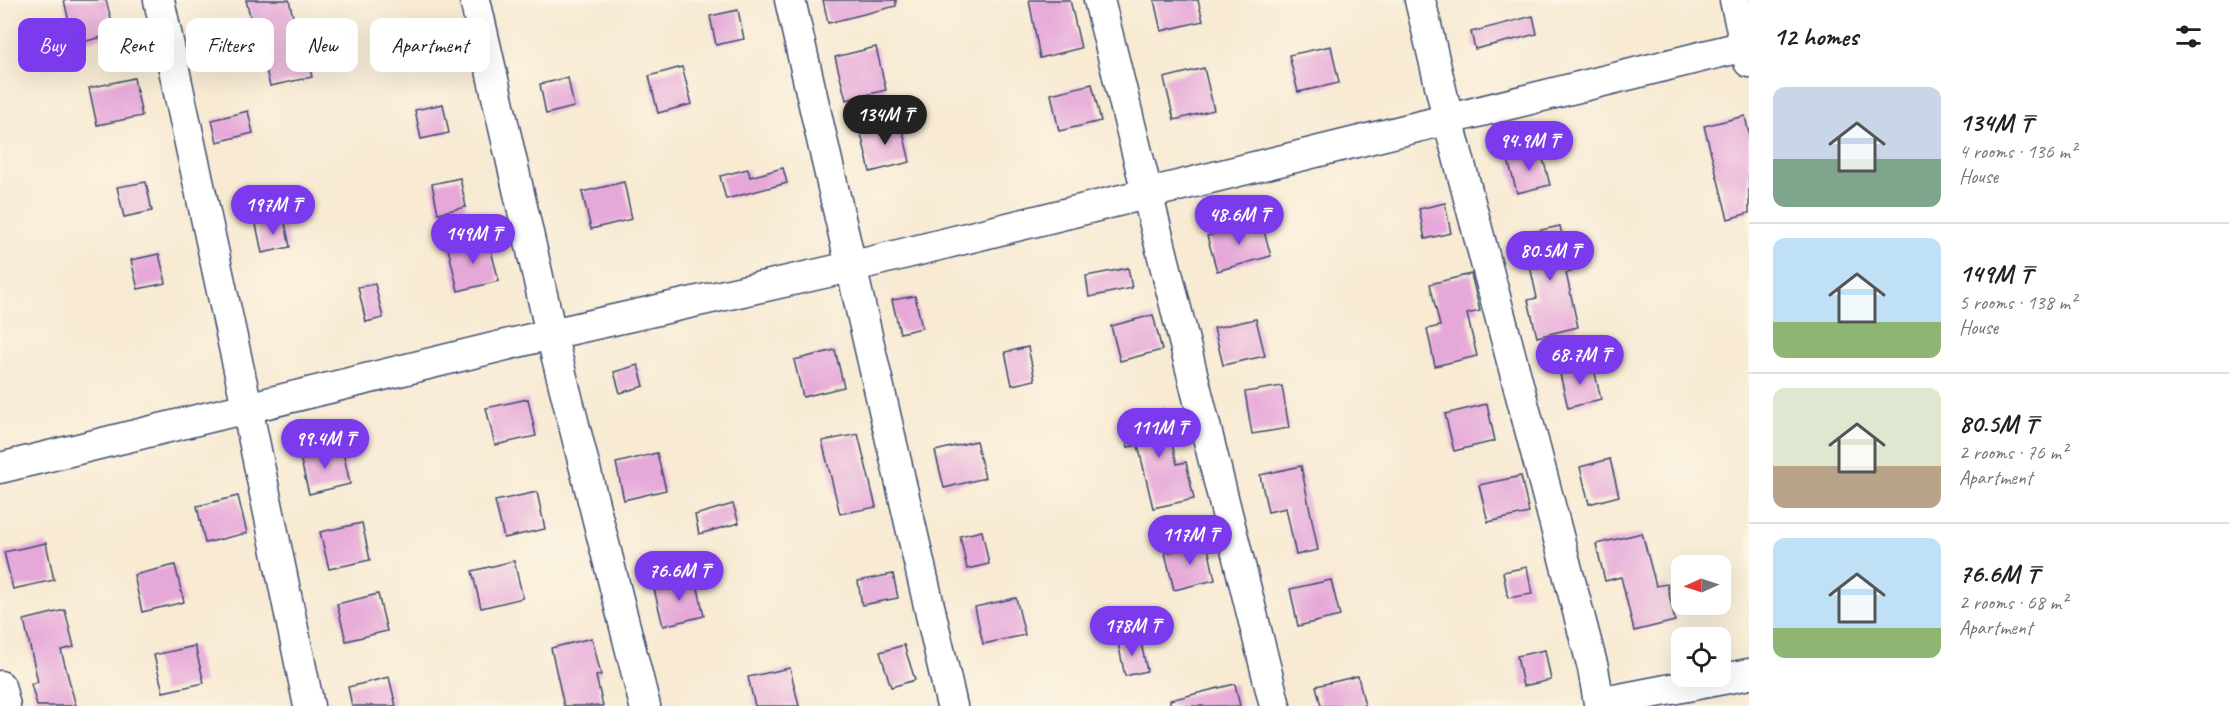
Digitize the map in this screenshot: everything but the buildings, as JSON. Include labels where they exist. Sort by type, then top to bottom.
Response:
[{"type":"street","points":[[159,0],[309,706]]},
{"type":"street","points":[[475,0],[551,334],[645,706]]},
{"type":"street","points":[[790,0],[952,706]]},
{"type":"street","points":[[1099,0],[1275,706]]},
{"type":"street","points":[[1420,0],[1448,119],[1593,668],[1593,705],[1749,674]]},
{"type":"street","points":[[0,468],[551,334],[850,267],[1448,119],[1748,51],[1735,0]]},
{"type":"street","points":[[0,686],[5,706]]}]
